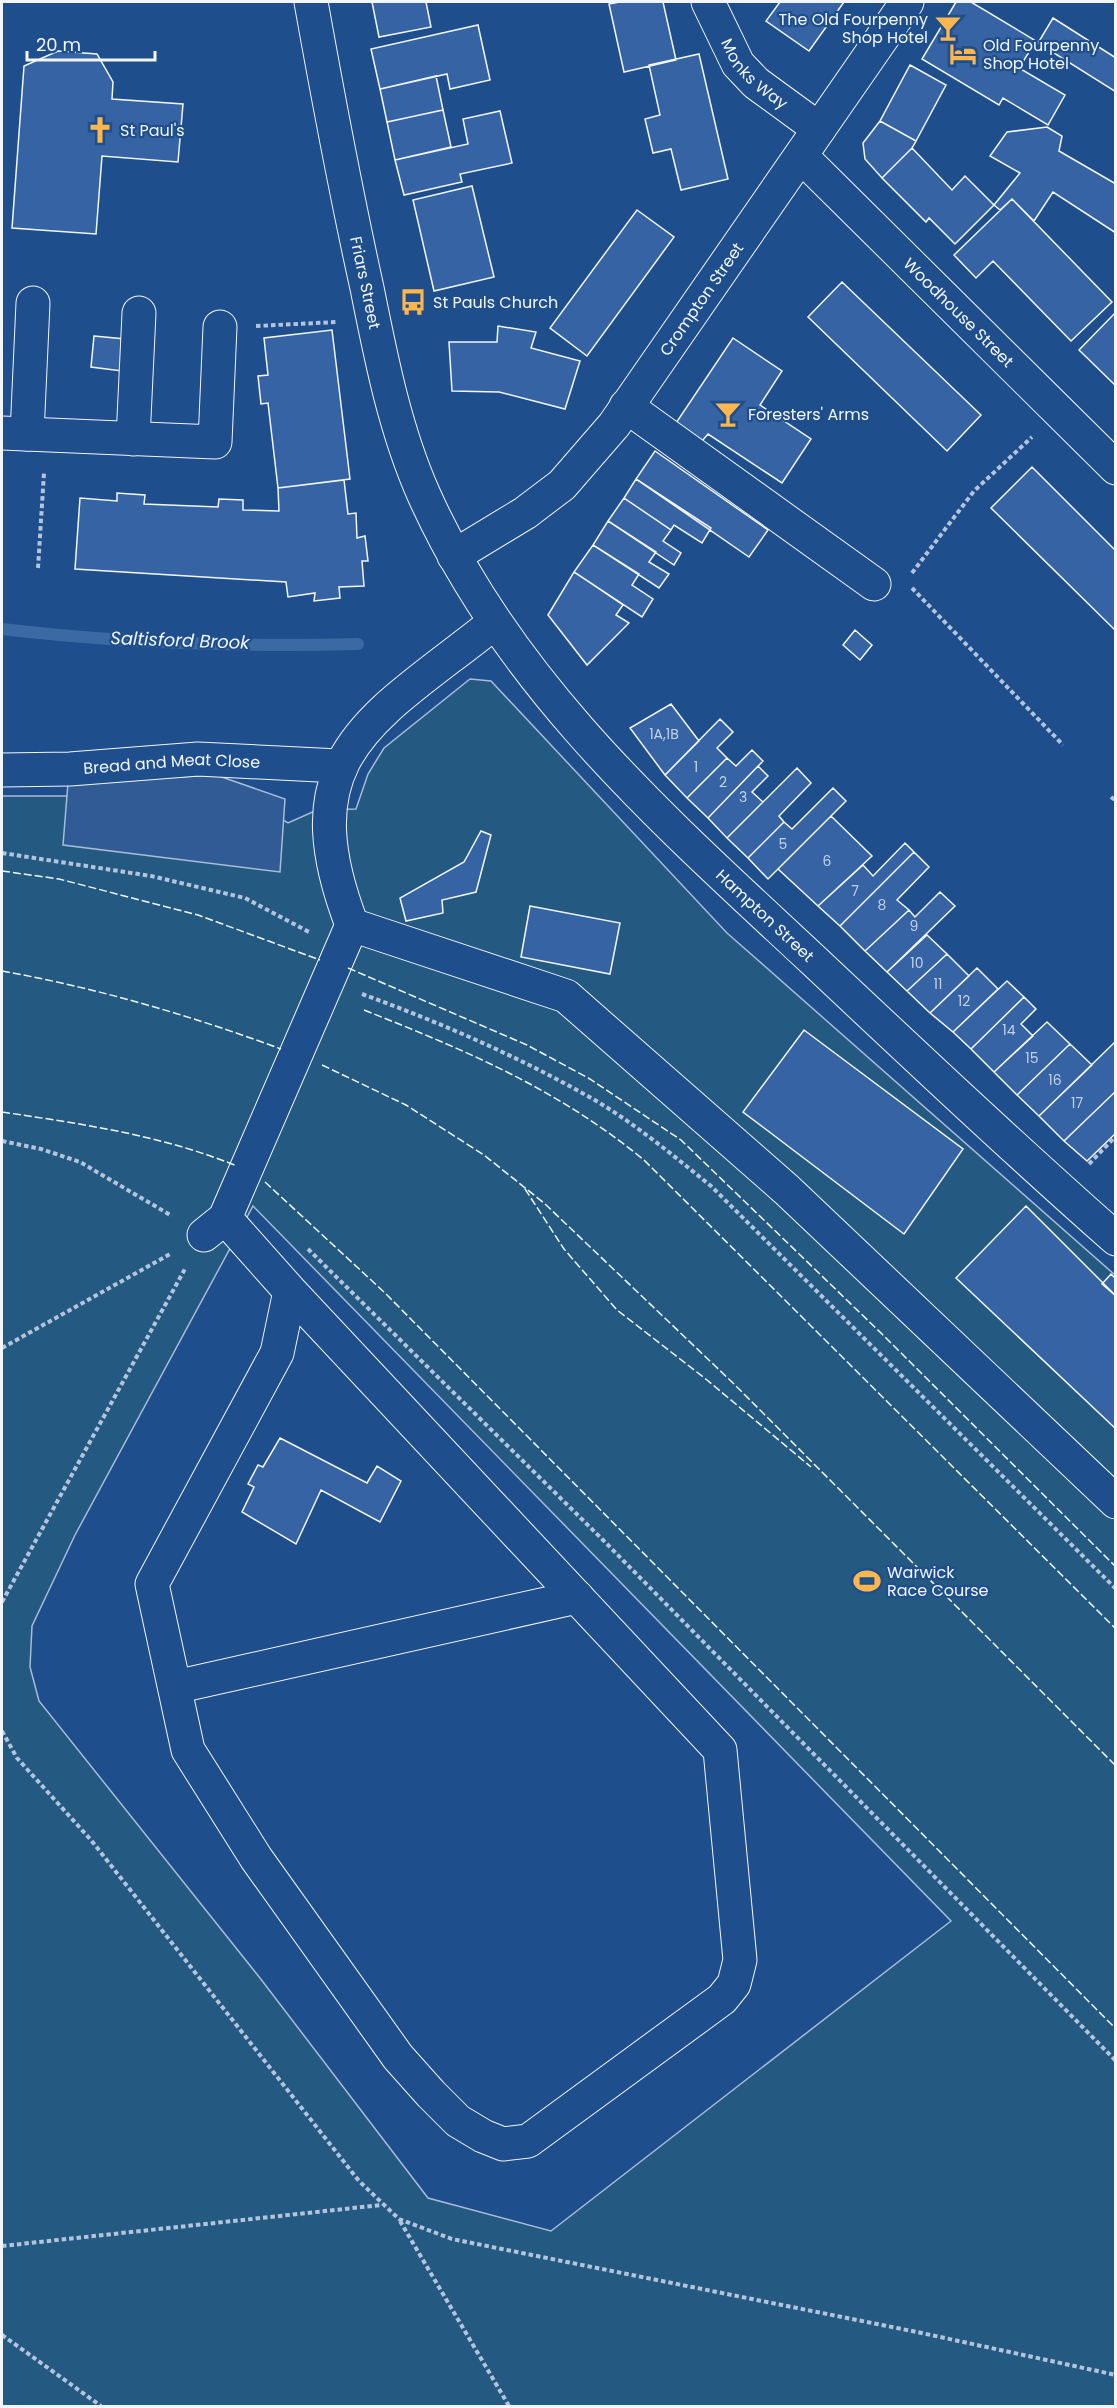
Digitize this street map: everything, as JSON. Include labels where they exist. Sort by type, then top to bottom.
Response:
[{"type":"street","name":"Friars Street","points":[[310,2],[350,212],[392,396],[405,445],[424,494],[454,556]]},
{"type":"street","name":"Monks Way","points":[[708,2],[738,64],[756,83],[819,129]]},
{"type":"street","name":"Crompton Street","points":[[454,556],[525,513],[562,485],[626,406],[907,2]]},
{"type":"street","name":"Woodhouse Street","points":[[801,156],[1116,468]]},
{"type":"street","points":[[33,303],[25,434],[215,442],[220,327]]},
{"type":"street","points":[[133,439],[139,313]]},
{"type":"street","points":[[626,406],[874,584]]},
{"type":"street","name":"Hampton Street","points":[[454,556],[494,623],[595,750],[664,818],[1041,1173],[1116,1239]]},
{"type":"street","points":[[290,1291],[277,1353],[152,1584],[188,1750],[256,1858],[398,2057],[458,2121],[483,2136],[503,2144],[528,2141],[722,1999],[734,1984],[740,1960],[720,1750],[290,1291],[215,1226],[347,937],[336,884],[328,818],[331,792],[339,766],[361,732],[380,714],[494,623]]},
{"type":"street","name":"Bread and Meat Close","points":[[2,770],[70,769],[198,759],[339,766]]},
{"type":"street","points":[[347,937],[566,996],[787,1190],[1116,1502]]},
{"type":"street","points":[[175,1687],[577,1597]]},
{"type":"path","points":[[220,327],[345,321]]},
{"type":"path","points":[[1059,412],[974,491],[905,581],[1063,745]]},
{"type":"path","points":[[25,434],[38,568]]},
{"type":"path","points":[[1111,796],[1116,801]]},
{"type":"path","points":[[2,853],[151,876],[245,898],[347,937]]},
{"type":"path","points":[[328,981],[454,1028],[528,1064],[599,1103],[662,1146],[711,1186],[1116,1589]]},
{"type":"path","points":[[2,1141],[41,1149],[80,1162],[215,1226]]},
{"type":"path","points":[[2,1348],[215,1226]]},
{"type":"path","points":[[2,1602],[215,1226]]},
{"type":"path","points":[[300,1241],[604,1541],[1116,2061]]},
{"type":"path","points":[[2,2246],[381,2205]]},
{"type":"path","points":[[399,2220],[509,2406]]},
{"type":"path","points":[[2,2335],[101,2406]]},
{"type":"shaded area","name":"Warwick Race Course","points":[[470,679],[491,681],[727,933],[1115,1275],[1115,2406],[2,2406],[2,796],[109,796],[262,807],[288,823],[317,810],[356,809],[368,774],[384,748]],"holes":[[[253,1206],[951,1921],[551,2231],[428,2198],[260,1978],[39,1701],[30,1667],[32,1626],[75,1535]]]},
{"type":"shaded area","points":[[216,775],[285,799],[280,872],[63,845],[68,783]]},
{"type":"building","points":[[372,2],[426,2],[431,27],[379,37]]},
{"type":"building","points":[[663,2],[676,60],[624,72],[609,4]]},
{"type":"building","points":[[780,2],[844,2],[809,51],[766,21]]},
{"type":"building","points":[[956,2],[971,2],[1036,41],[1019,68],[1065,95],[1048,125],[1003,98],[999,105],[922,59]]},
{"type":"building","points":[[1053,18],[1116,58],[1116,92],[1038,43]]},
{"type":"building","points":[[478,25],[490,80],[450,89],[447,74],[380,89],[371,49]]},
{"type":"building","name":"St Paul's","points":[[58,51],[97,54],[113,82],[112,99],[183,104],[178,162],[102,156],[96,234],[12,228],[24,66]]},
{"type":"building","points":[[699,54],[728,179],[681,190],[671,149],[653,153],[645,119],[660,115],[649,65]]},
{"type":"building","points":[[910,65],[946,85],[916,141],[880,121]]},
{"type":"building","points":[[436,76],[443,110],[387,122],[380,89]]},
{"type":"building","points":[[443,110],[451,147],[395,160],[387,122]]},
{"type":"building","points":[[500,111],[512,163],[460,174],[462,182],[404,195],[395,160],[468,144],[463,119]]},
{"type":"building","points":[[880,121],[916,141],[882,178],[865,159],[863,143]]},
{"type":"building","points":[[1047,127],[1062,136],[1059,151],[1116,184],[1116,233],[1053,192],[1034,221],[1012,199],[1000,210],[994,205],[1020,173],[990,156],[1007,132]]},
{"type":"building","points":[[912,148],[952,190],[965,176],[994,205],[955,244],[929,218],[926,222],[882,178]]},
{"type":"building","points":[[472,186],[494,277],[434,291],[413,200]]},
{"type":"building","points":[[1012,199],[1112,302],[1071,341],[993,261],[976,278],[954,255]]},
{"type":"building","points":[[637,210],[674,237],[587,356],[550,328]]},
{"type":"building","points":[[842,282],[981,415],[947,451],[808,317]]},
{"type":"building","points":[[1116,312],[1116,386],[1079,350]]},
{"type":"building","points":[[498,326],[536,332],[531,348],[580,361],[565,409],[499,392],[452,391],[449,342],[497,342]]},
{"type":"building","points":[[332,330],[350,479],[278,488],[268,403],[261,404],[258,376],[268,375],[264,338]]},
{"type":"building","points":[[94,336],[125,339],[122,371],[91,367]]},
{"type":"building","name":"Foresters' Arms","points":[[733,338],[782,371],[760,405],[811,439],[782,483],[708,434],[702,441],[676,423]]},
{"type":"building","points":[[655,451],[768,530],[749,557],[636,479]]},
{"type":"building","points":[[1032,467],[1116,551],[1116,631],[991,508]]},
{"type":"building","points":[[636,479],[711,528],[702,543],[674,525],[671,530],[624,498]]},
{"type":"building","points":[[344,480],[348,514],[356,513],[357,538],[365,536],[368,561],[362,561],[364,586],[339,587],[340,598],[314,601],[315,593],[288,597],[286,582],[75,569],[80,498],[117,501],[117,493],[145,495],[144,504],[218,507],[219,499],[243,500],[243,510],[279,511],[278,488]]},
{"type":"building","points":[[624,498],[671,530],[663,541],[681,553],[674,565],[608,521]]},
{"type":"building","points":[[608,521],[656,552],[649,562],[669,574],[659,588],[593,545]]},
{"type":"building","points":[[593,545],[639,574],[632,585],[653,599],[642,617],[574,572]]},
{"type":"building","points":[[574,572],[623,605],[616,615],[629,623],[587,665],[548,615]]},
{"type":"building","points":[[855,630],[872,645],[860,660],[843,645]]},
{"type":"building","points":[[671,704],[699,741],[665,775],[630,728]]},
{"type":"building","points":[[720,719],[733,732],[717,748],[727,758],[687,798],[665,775]]},
{"type":"building","points":[[752,750],[763,761],[708,818],[687,798],[727,758],[736,766]]},
{"type":"building","points":[[758,766],[768,776],[752,792],[763,802],[727,838],[708,818]]},
{"type":"building","points":[[797,768],[811,783],[779,816],[784,822],[748,858],[727,838]]},
{"type":"building","points":[[833,788],[846,801],[768,879],[748,858],[784,822],[792,829]]},
{"type":"building","points":[[831,816],[872,856],[818,906],[778,869]]},
{"type":"building","points":[[481,831],[491,835],[476,892],[442,900],[443,913],[406,921],[400,898],[464,862]]},
{"type":"building","points":[[905,843],[914,852],[840,926],[818,906],[863,865],[873,876]]},
{"type":"building","points":[[914,852],[929,867],[897,900],[909,910],[865,951],[840,926]]},
{"type":"building","points":[[940,892],[955,906],[887,972],[865,951],[909,910],[915,917]]},
{"type":"building","points":[[530,906],[620,923],[610,974],[521,957]]},
{"type":"building","points":[[927,935],[947,954],[907,991],[887,972]]},
{"type":"building","points":[[947,954],[969,976],[930,1013],[907,991]]},
{"type":"building","points":[[977,968],[998,989],[953,1032],[930,1013]]},
{"type":"building","points":[[1007,981],[1024,997],[971,1049],[953,1032]]},
{"type":"building","points":[[1024,997],[1036,1009],[1021,1024],[1033,1036],[994,1072],[971,1049]]},
{"type":"building","points":[[1047,1022],[1070,1044],[1017,1095],[994,1072]]},
{"type":"building","points":[[804,1030],[963,1149],[904,1234],[743,1112]]},
{"type":"building","points":[[1116,1041],[1116,1091],[1064,1141],[1039,1116]]},
{"type":"building","points":[[1070,1044],[1092,1065],[1039,1116],[1017,1095]]},
{"type":"building","points":[[1116,1091],[1116,1133],[1087,1161],[1064,1141]]},
{"type":"building","points":[[1026,1206],[1116,1296],[1116,1429],[956,1278]]},
{"type":"building","points":[[1111,1274],[1116,1279],[1116,1296],[1102,1284]]},
{"type":"building","points":[[280,1438],[367,1483],[377,1466],[401,1481],[380,1522],[321,1490],[296,1544],[242,1512],[254,1487],[248,1484],[258,1465],[263,1467]]},
{"type":"waterway","name":"Saltisford Brook","points":[[2,629],[91,638],[180,643],[358,644]]},
{"type":"fence","points":[[2,871],[59,879],[198,915],[320,960]]},
{"type":"fence","points":[[348,968],[527,1045],[590,1079],[681,1140],[882,1334],[1116,1567]]},
{"type":"fence","points":[[2,971],[143,1004],[281,1049]]},
{"type":"fence","points":[[364,1010],[510,1073],[578,1112],[644,1160],[1116,1629]]},
{"type":"fence","points":[[322,1065],[406,1105],[484,1155],[544,1203],[733,1383],[1116,1766]]},
{"type":"fence","points":[[2,1112],[150,1138],[237,1166]]},
{"type":"fence","points":[[265,1182],[384,1292],[1116,2029]]},
{"type":"fence","points":[[525,1189],[564,1249],[617,1310],[707,1380],[811,1467]]},
{"type":"place","name":"The Old Fourpenny Shop Hotel","points":[[948,28]]},
{"type":"place","name":"Old Fourpenny Shop Hotel","points":[[963,54]]},
{"type":"place","name":"St Paul's","points":[[100,130]]},
{"type":"place","name":"St Pauls Church","points":[[413,302]]},
{"type":"place","name":"Foresters' Arms","points":[[728,414]]},
{"type":"place","name":"Warwick Race Course","points":[[867,1581]]}]
